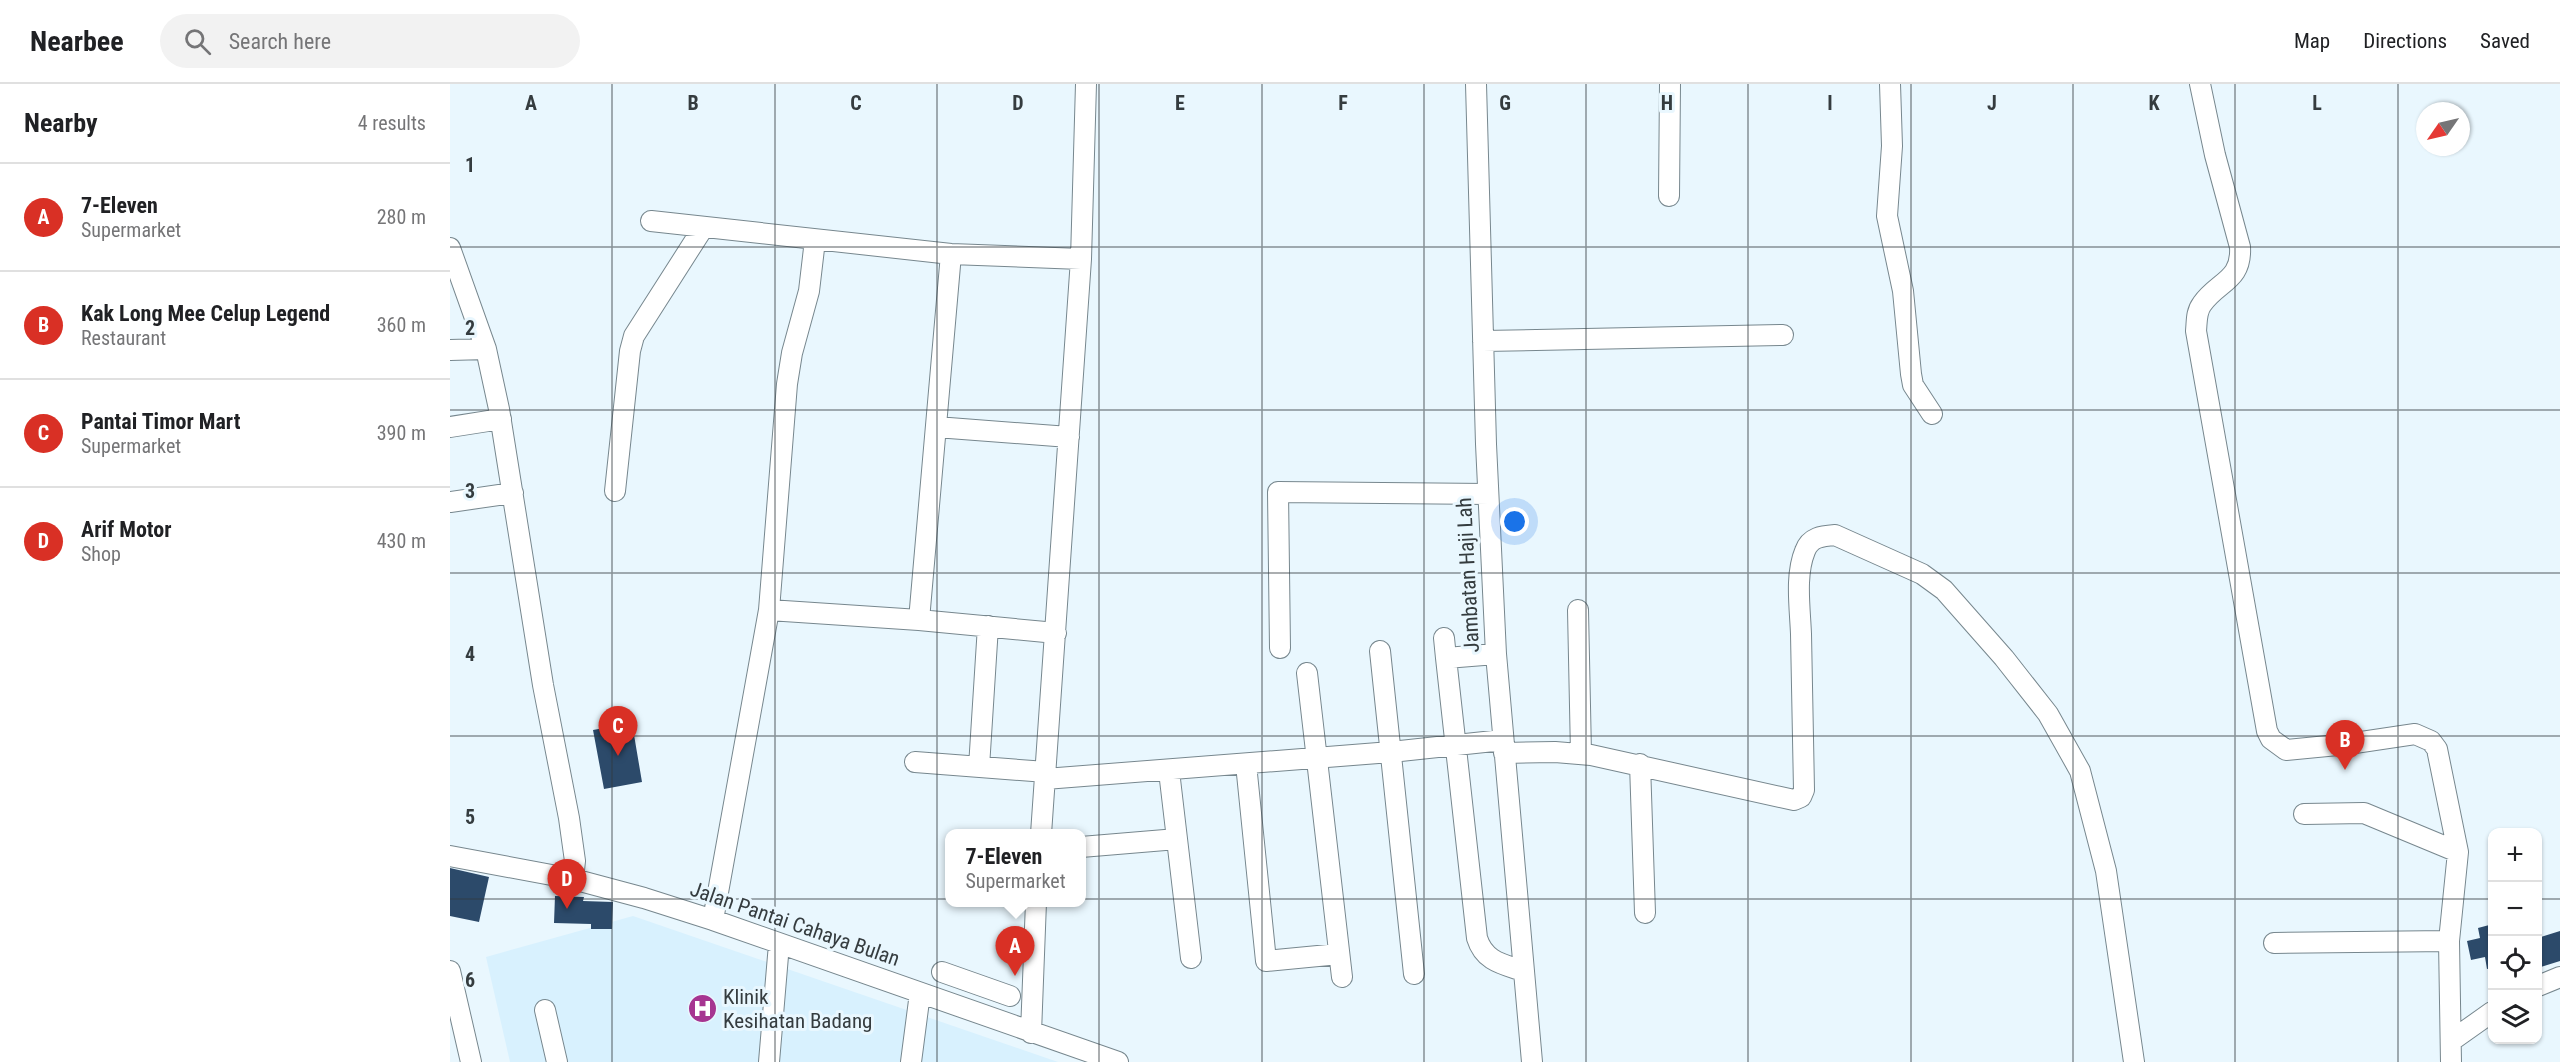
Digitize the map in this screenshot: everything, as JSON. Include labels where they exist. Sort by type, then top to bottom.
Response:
[{"type":"street","points":[[1041,829],[1081,259],[1086,84]]},
{"type":"street","name":"Jambatan Haji Lah","points":[[1476,84],[1488,494],[1496,654],[1533,1062]]},
{"type":"street","points":[[1669,196],[1670,84]]},
{"type":"street","points":[[1890,84],[1892,146],[1887,216],[1903,291],[1913,385],[1932,414]]},
{"type":"street","points":[[2200,84],[2241,258],[2238,268],[2231,277],[2203,303],[2197,315],[2196,331],[2267,731],[2271,739],[2286,750],[2415,734],[2431,741],[2437,749],[2458,852],[2449,941],[2451,1062]]},
{"type":"street","points":[[651,221],[951,254],[1081,259]]},
{"type":"street","points":[[615,491],[630,351],[634,336],[703,228]]},
{"type":"street","points":[[713,920],[769,610],[788,384],[792,353],[808,291],[815,240]]},
{"type":"street","points":[[450,248],[486,349],[501,419],[543,685],[569,818],[575,861],[573,879]]},
{"type":"street","points":[[919,620],[951,254]]},
{"type":"street","points":[[1483,341],[1783,335]]},
{"type":"street","points":[[450,350],[486,349]]},
{"type":"street","points":[[450,427],[501,419]]},
{"type":"street","points":[[936,427],[1069,437]]},
{"type":"street","points":[[1280,648],[1278,492],[1488,494]]},
{"type":"street","points":[[450,501],[513,493]]},
{"type":"street","points":[[915,762],[979,767],[1046,776],[1169,771],[1454,745],[1503,747],[1581,754],[1640,764],[1794,800],[1801,797],[1804,790],[1801,566],[1805,549],[1814,539],[1835,535],[1922,574],[1944,590],[2004,658],[2048,714],[2080,771],[2106,871],[2134,1062]]},
{"type":"street","points":[[769,610],[919,620],[1056,633]]},
{"type":"street","points":[[1578,610],[1581,754]]},
{"type":"street","points":[[979,767],[988,626]]},
{"type":"street","points":[[1496,654],[1445,648],[1477,938],[1480,949],[1488,958],[1523,971]]},
{"type":"street","points":[[1380,651],[1414,974]]},
{"type":"street","points":[[1307,673],[1342,977]]},
{"type":"street","points":[[1246,764],[1266,961],[1339,954]]},
{"type":"street","points":[[1640,764],[1645,913]]},
{"type":"street","points":[[1169,771],[1191,958]]},
{"type":"street","points":[[2304,814],[2364,813],[2458,852]]},
{"type":"street","points":[[1086,847],[1177,839]]},
{"type":"street","name":"Jalan Pantai Cahaya Bulan","points":[[450,856],[573,879],[713,920],[1118,1062]]},
{"type":"street","points":[[1031,1033],[1036,907]]},
{"type":"street","points":[[2274,943],[2449,941]]},
{"type":"street","points":[[769,1062],[779,944]]},
{"type":"street","points":[[450,971],[471,1062]]},
{"type":"street","points":[[942,972],[1010,996]]},
{"type":"street","points":[[2542,984],[2560,977]]},
{"type":"street","points":[[958,1007],[968,981]]},
{"type":"street","points":[[911,1062],[920,993]]},
{"type":"street","points":[[544,1010],[557,1062]]},
{"type":"street","points":[[2451,1041],[2488,1015]]},
{"type":"shaded area","name":"Klinik Kesihatan Badang","points":[[633,916],[1058,1062],[510,1062],[486,957]]},
{"type":"building","points":[[632,723],[642,782],[604,789],[593,730]]},
{"type":"building","points":[[450,868],[489,877],[479,922],[450,916]]},
{"type":"building","points":[[555,896],[584,897],[583,901],[613,902],[612,929],[591,929],[591,924],[554,923]]},
{"type":"building","points":[[2488,925],[2488,969],[2485,957],[2471,960],[2467,941],[2480,938],[2478,928]]},
{"type":"building","points":[[2560,931],[2560,961],[2542,967],[2542,937]]},
{"type":"place","name":"Pantai Timor Mart","points":[[618,756]]},
{"type":"place","name":"Kak Long Mee Celup Legend","points":[[2345,770]]},
{"type":"place","name":"Arif Motor","points":[[567,909]]},
{"type":"place","name":"7-Eleven","points":[[1015,976]]},
{"type":"place","name":"Klinik Kesihatan Badang","points":[[702,1009]]}]
